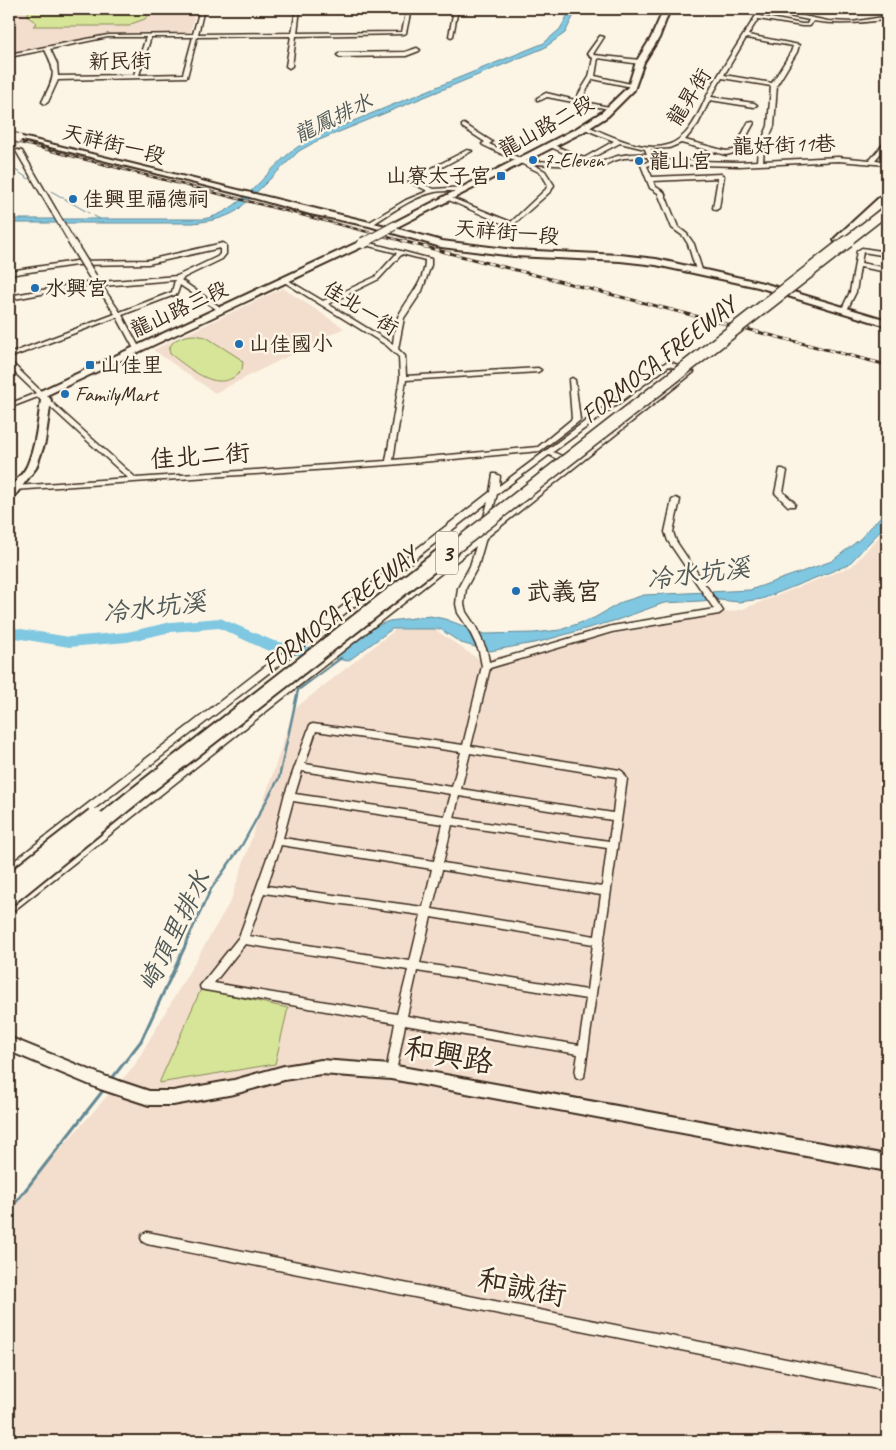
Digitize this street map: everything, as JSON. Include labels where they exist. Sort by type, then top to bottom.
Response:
[{"type":"highway","points":[[838,240],[887,196]]},
{"type":"highway","name":"FORMOSA FREEWAY","points":[[9,882],[887,201]]},
{"type":"highway","name":"FORMOSA FREEWAY","points":[[9,898],[140,792],[887,210]]},
{"type":"street","points":[[196,35],[202,9]]},
{"type":"street","points":[[289,66],[298,9]]},
{"type":"street","points":[[9,56],[108,36],[404,33],[409,9]]},
{"type":"street","points":[[451,36],[456,9]]},
{"type":"street","name":"龍山路二段","points":[[364,243],[464,189],[522,161],[584,127],[612,108],[632,85],[640,62],[655,38],[667,9]]},
{"type":"street","points":[[762,9],[812,20],[844,23],[886,18]]},
{"type":"street","name":"龍昇街","points":[[584,127],[619,141],[647,147],[664,147],[681,141],[691,130],[708,98],[762,9]]},
{"type":"street","points":[[884,9],[887,28]]},
{"type":"street","points":[[756,18],[802,25],[808,25],[812,20]]},
{"type":"street","name":"新民街","points":[[56,78],[186,76],[196,35]]},
{"type":"street","points":[[136,77],[149,36]]},
{"type":"street","points":[[745,36],[796,45],[794,52],[774,85],[771,126],[761,149],[760,164]]},
{"type":"street","points":[[602,37],[590,54],[596,57],[640,62]]},
{"type":"street","points":[[45,102],[56,78],[57,67],[47,48]]},
{"type":"street","points":[[340,55],[406,54],[417,50]]},
{"type":"street","points":[[577,101],[592,78],[596,57]]},
{"type":"street","points":[[721,76],[774,85]]},
{"type":"street","points":[[592,78],[632,85]]},
{"type":"street","points":[[539,99],[546,94],[612,108]]},
{"type":"street","points":[[708,98],[754,105]]},
{"type":"street","points":[[681,141],[733,153],[751,123]]},
{"type":"street","points":[[447,198],[512,224],[549,190],[551,185],[543,172],[485,144],[489,142],[464,126]]},
{"type":"street","name":"天祥街一段","points":[[13,137],[241,192],[313,212],[370,224],[441,244],[514,253],[620,258],[656,262],[699,270],[760,286],[887,323]]},
{"type":"street","points":[[550,145],[584,160],[619,141]]},
{"type":"street","points":[[872,162],[887,143]]},
{"type":"street","points":[[647,147],[651,159],[644,165],[653,188],[661,192],[675,228],[685,234],[691,244],[699,270]]},
{"type":"street","points":[[18,151],[118,314],[137,349]]},
{"type":"street","points":[[433,191],[411,180],[469,151]]},
{"type":"street","name":"龍好街11巷","points":[[522,161],[601,165],[606,161],[643,155],[651,159],[760,164],[838,159],[887,163]]},
{"type":"street","points":[[650,179],[721,176],[716,208]]},
{"type":"street","points":[[370,224],[404,203],[433,191],[464,189]]},
{"type":"street","points":[[364,243],[428,259],[428,265],[419,291],[401,318],[394,349]]},
{"type":"street","name":"龍山路三段","points":[[9,406],[44,397],[137,349],[364,243]]},
{"type":"street","points":[[9,274],[76,263],[148,262],[223,245],[223,255],[219,260],[189,271],[178,279],[96,281],[9,298]]},
{"type":"street","points":[[844,311],[853,292],[860,251],[887,254]]},
{"type":"street","points":[[323,304],[377,278],[401,252]]},
{"type":"street","points":[[859,265],[887,270]]},
{"type":"street","points":[[178,279],[221,310]]},
{"type":"street","points":[[9,356],[175,293],[178,279]]},
{"type":"street","name":"佳北一街","points":[[284,280],[394,349],[402,356],[403,378],[388,463]]},
{"type":"street","name":"佳北二街","points":[[9,363],[134,480],[388,463],[540,449],[576,420],[572,380]]},
{"type":"street","points":[[9,870],[437,537],[646,378],[668,363],[690,372],[9,909]]},
{"type":"street","points":[[403,378],[538,370]]},
{"type":"street","points":[[9,496],[31,468],[40,442],[44,397]]},
{"type":"street","points":[[613,403],[637,414]]},
{"type":"street","points":[[548,452],[574,464]]},
{"type":"street","points":[[783,471],[779,493],[791,504]]},
{"type":"street","points":[[390,1072],[486,666],[483,651],[472,627],[462,613],[460,604],[462,588],[474,566],[494,493],[496,476]]},
{"type":"street","points":[[16,488],[134,480]]},
{"type":"street","points":[[486,666],[612,629],[719,610],[672,542],[670,532],[676,500]]},
{"type":"street","points":[[437,537],[463,551]]},
{"type":"street","points":[[325,624],[351,639]]},
{"type":"street","points":[[203,719],[229,735]]},
{"type":"street","points":[[580,1074],[584,1050],[622,779],[620,774],[467,749],[313,727],[289,797],[278,840],[243,939],[205,986],[584,1050]]},
{"type":"street","points":[[300,767],[617,816]]},
{"type":"street","points":[[289,797],[613,845]]},
{"type":"street","points":[[278,840],[438,867],[606,892]]},
{"type":"street","points":[[260,889],[427,912],[599,941]]},
{"type":"street","points":[[243,939],[591,995]]},
{"type":"street","name":"和興路","points":[[9,1044],[105,1084],[149,1098],[173,1098],[234,1087],[284,1073],[321,1067],[390,1072],[887,1163]]},
{"type":"street","name":"和誠街","points":[[147,1238],[887,1385]]},
{"type":"shaded area","points":[[9,9],[196,9],[190,33],[111,34],[9,54]]},
{"type":"shaded area","name":"山佳國小","points":[[283,288],[344,328],[215,393],[153,350]]},
{"type":"shaded area","points":[[887,528],[887,1441],[9,1441],[9,1206],[134,1066],[231,900],[294,709],[395,630],[434,629],[480,660],[743,609],[852,566]]},
{"type":"green space","points":[[31,9],[150,9],[151,11],[145,19],[130,26],[33,26],[37,23],[28,17]]},
{"type":"green space","points":[[194,335],[206,337],[239,358],[243,362],[242,370],[233,378],[224,381],[214,380],[196,372],[170,354],[170,346],[175,340]]},
{"type":"green space","points":[[201,989],[288,1008],[275,1064],[159,1083]]},
{"type":"water","points":[[571,9],[577,9],[565,33],[544,48],[317,141],[299,151],[238,210],[222,218],[193,223],[9,223],[9,219],[203,219],[216,215],[240,201],[291,152],[314,137],[544,43],[560,29]]},
{"type":"water","points":[[887,509],[887,524],[848,565],[762,599],[739,602],[719,600],[664,603],[617,620],[539,642],[490,651],[461,643],[440,629],[392,629],[348,661],[332,658],[374,627],[389,621],[430,616],[445,619],[484,634],[534,633],[560,630],[594,618],[622,602],[644,595],[750,590],[832,561],[860,539]]},
{"type":"waterway","points":[[9,166],[29,179]]},
{"type":"waterway","points":[[51,191],[89,213]]},
{"type":"waterway","name":"龍鳳排水","points":[[94,216],[100,219]]},
{"type":"waterway","name":"冷水坑溪","points":[[9,632],[69,642],[127,637],[171,627],[220,623],[271,646],[326,655]]},
{"type":"waterway","name":"崎頂里排水","points":[[185,945],[211,889],[242,845],[279,778],[298,690],[341,658]]},
{"type":"waterway","name":"崎頂里排水","points":[[110,1081],[141,1041],[186,944]]},
{"type":"waterway","name":"崎頂里排水","points":[[9,1211],[105,1088]]},
{"type":"tunnel","points":[[9,135],[19,151]]},
{"type":"railway","points":[[9,140],[407,242]]},
{"type":"railway","points":[[402,241],[887,365]]},
{"type":"place","name":"7-Eleven","points":[[533,160]]},
{"type":"place","name":"龍山宮","points":[[639,161]]},
{"type":"place","name":"山寮太子宮","points":[[501,176]]},
{"type":"place","name":"佳興里福德祠","points":[[73,199]]},
{"type":"place","name":"水興宮","points":[[35,288]]},
{"type":"place","name":"山佳國小","points":[[239,344]]},
{"type":"place","name":"山佳里","points":[[90,365]]},
{"type":"place","name":"FamilyMart","points":[[65,394]]},
{"type":"place","name":"武義宮","points":[[516,591]]}]
